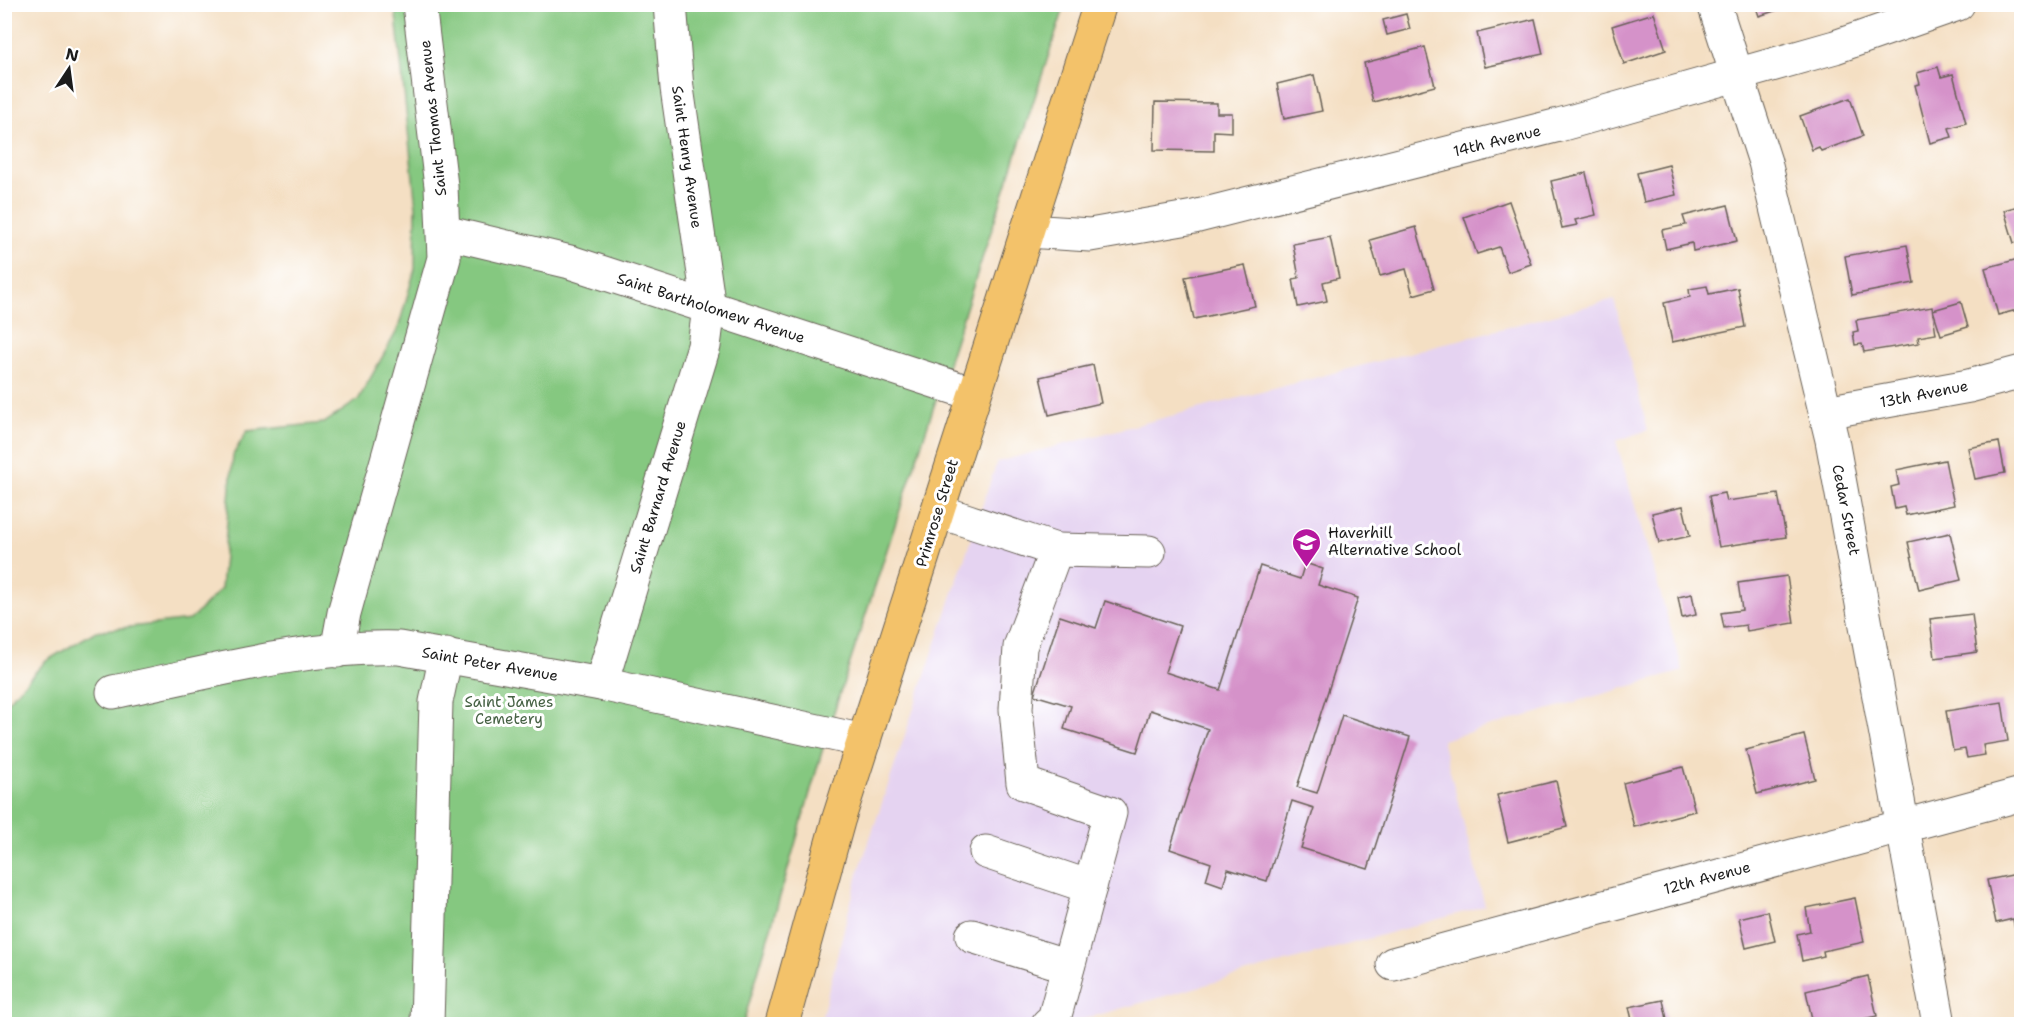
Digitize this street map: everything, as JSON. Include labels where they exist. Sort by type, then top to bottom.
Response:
[{"type":"main road","name":"Primrose Street","points":[[782,1024],[838,821],[1100,4]]},
{"type":"street","name":"Saint Thomas Avenue","points":[[337,651],[344,613],[444,258],[444,232],[419,4]]},
{"type":"street","name":"Saint Henry Avenue","points":[[670,4],[677,88],[709,308]]},
{"type":"street","name":"Cedar Street","points":[[1714,4],[1765,162],[1826,412],[1939,1024]]},
{"type":"street","name":"14th Avenue","points":[[1027,231],[1090,235],[1194,217],[1559,125],[1835,47],[1958,4]]},
{"type":"street","name":"Saint Bartholomew Avenue","points":[[444,232],[570,262],[974,394]]},
{"type":"street","name":"Saint Barnard Avenue","points":[[600,684],[704,346],[709,308]]},
{"type":"street","name":"13th Avenue","points":[[1826,412],[1968,386],[2022,372]]},
{"type":"street","points":[[938,510],[1056,550],[1149,552]]},
{"type":"street","points":[[1048,1024],[1054,1019],[1110,813],[1023,783],[1016,709],[1020,647],[1056,550]]},
{"type":"street","name":"Saint Peter Avenue","points":[[113,692],[266,662],[337,651],[366,647],[399,648],[600,684],[864,741]]},
{"type":"street","points":[[427,1024],[436,702],[446,656]]},
{"type":"street","name":"12th Avenue","points":[[1393,964],[2022,794]]},
{"type":"street","points":[[986,852],[1090,887]]},
{"type":"street","points":[[972,936],[1068,966]]},
{"type":"shaded area","name":"Haverhill Alternative School","points":[[1614,299],[1648,430],[1616,441],[1683,671],[1442,740],[1485,906],[1066,1024],[820,1024],[858,874],[997,462]]},
{"type":"green space","name":"Saint James Cemetery","points":[[395,5],[1065,5],[830,724],[743,1024],[5,1024],[4,705],[46,661],[96,631],[190,620],[221,589],[233,455],[247,431],[324,423],[358,400],[398,329],[415,269],[416,207]]},
{"type":"building","points":[[1755,4],[1793,4],[1793,5],[1759,16]]},
{"type":"building","points":[[1654,13],[1666,50],[1624,64],[1612,26]]},
{"type":"building","points":[[1406,14],[1410,29],[1387,35],[1383,20]]},
{"type":"building","points":[[1535,19],[1543,54],[1485,67],[1477,33]]},
{"type":"building","points":[[1425,47],[1435,86],[1373,102],[1364,63]]},
{"type":"building","points":[[1938,67],[1941,77],[1953,74],[1966,123],[1949,128],[1952,137],[1930,143],[1915,85],[1920,84],[1917,73]]},
{"type":"building","points":[[1314,75],[1322,111],[1284,119],[1277,84]]},
{"type":"building","points":[[1850,98],[1863,136],[1821,151],[1819,147],[1812,150],[1800,116]]},
{"type":"building","points":[[1155,102],[1217,103],[1217,113],[1232,113],[1232,132],[1214,131],[1214,151],[1154,150]]},
{"type":"building","points":[[1669,165],[1676,195],[1644,202],[1637,173]]},
{"type":"building","points":[[1586,173],[1596,215],[1575,220],[1577,225],[1562,228],[1551,181]]},
{"type":"building","points":[[1509,201],[1531,264],[1508,272],[1499,247],[1477,254],[1464,217]]},
{"type":"building","points":[[1728,205],[1737,241],[1693,251],[1692,243],[1666,249],[1662,230],[1686,225],[1683,216]]},
{"type":"building","points":[[2022,205],[2022,241],[2014,243],[2004,210]]},
{"type":"building","points":[[1416,227],[1434,289],[1413,295],[1406,269],[1380,276],[1370,240]]},
{"type":"building","points":[[1330,237],[1339,278],[1323,282],[1327,301],[1298,307],[1293,279],[1299,278],[1293,244]]},
{"type":"building","points":[[1907,245],[1914,283],[1852,295],[1845,256]]},
{"type":"building","points":[[2022,258],[2022,317],[2019,317],[2017,310],[1998,315],[1985,268]]},
{"type":"building","points":[[1245,265],[1255,306],[1194,319],[1185,277]]},
{"type":"building","points":[[1707,286],[1709,294],[1738,288],[1745,327],[1672,342],[1664,303],[1690,297],[1689,289]]},
{"type":"building","points":[[1961,302],[1968,327],[1941,335],[1933,310]]},
{"type":"building","points":[[1932,307],[1936,334],[1918,337],[1919,343],[1864,352],[1862,344],[1855,345],[1853,332],[1858,331],[1856,320]]},
{"type":"building","points":[[1093,365],[1101,403],[1049,415],[1040,377]]},
{"type":"building","points":[[1999,442],[2005,473],[1975,479],[1968,448]]},
{"type":"building","points":[[1945,460],[1954,505],[1906,515],[1904,507],[1895,509],[1891,487],[1899,485],[1896,470]]},
{"type":"building","points":[[1724,493],[1726,501],[1778,494],[1786,537],[1719,547],[1709,496]]},
{"type":"building","points":[[1683,506],[1690,536],[1659,543],[1652,513]]},
{"type":"building","points":[[1950,533],[1961,580],[1919,590],[1908,542]]},
{"type":"building","points":[[1305,563],[1323,569],[1318,585],[1358,598],[1297,787],[1317,793],[1342,715],[1410,737],[1368,869],[1301,848],[1314,808],[1292,801],[1267,881],[1228,869],[1223,886],[1206,880],[1211,863],[1170,849],[1208,729],[1150,710],[1137,752],[1064,729],[1071,706],[1034,695],[1060,616],[1096,628],[1105,601],[1180,626],[1165,672],[1220,690],[1260,566],[1300,579]]},
{"type":"building","points":[[1787,576],[1794,623],[1747,631],[1746,625],[1724,628],[1721,613],[1742,610],[1738,583]]},
{"type":"building","points":[[1692,594],[1696,615],[1682,618],[1678,597]]},
{"type":"building","points":[[1972,614],[1977,652],[1935,658],[1930,619]]},
{"type":"building","points":[[2002,702],[2008,741],[1983,745],[1985,755],[1967,758],[1965,749],[1953,751],[1946,711]]},
{"type":"building","points":[[1804,735],[1815,779],[1757,794],[1746,750]]},
{"type":"building","points":[[1683,767],[1695,811],[1634,827],[1623,783]]},
{"type":"building","points":[[1556,781],[1567,827],[1508,842],[1497,795]]},
{"type":"building","points":[[2022,873],[2022,929],[2015,930],[2013,919],[1996,923],[1987,880]]},
{"type":"building","points":[[1855,898],[1864,942],[1823,951],[1824,956],[1802,961],[1797,934],[1810,931],[1806,908]]},
{"type":"building","points":[[1768,911],[1775,941],[1746,948],[1739,918]]},
{"type":"building","points":[[1868,976],[1877,1016],[1840,1024],[1813,1024],[1806,991]]},
{"type":"building","points":[[1663,1000],[1668,1024],[1633,1024],[1629,1007]]},
{"type":"place","name":"Haverhill Alternative School","points":[[1307,568]]}]
